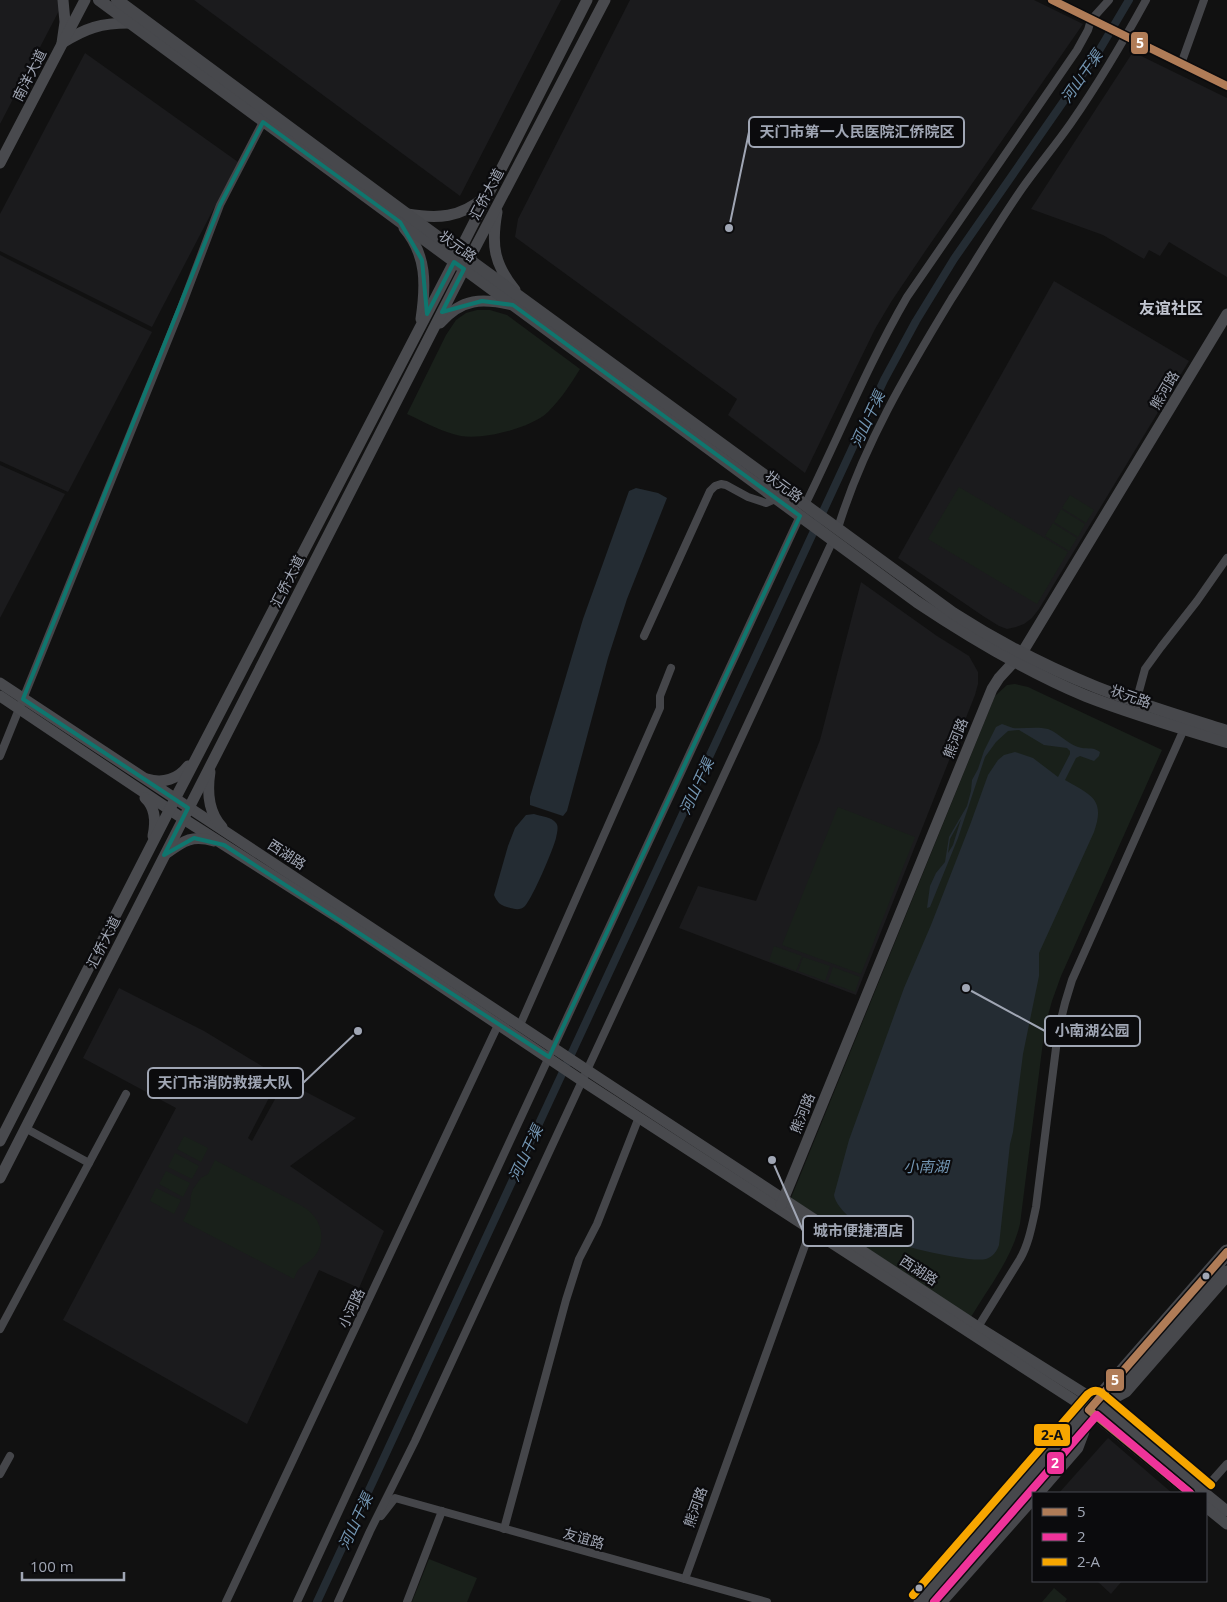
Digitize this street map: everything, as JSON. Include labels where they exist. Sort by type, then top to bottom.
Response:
[{"type":"highway","points":[[1099,1404],[1108,1377],[1227,1242]]},
{"type":"highway","points":[[1099,1404],[1227,1252]]},
{"type":"highway","points":[[921,1602],[1227,1262]]},
{"type":"highway","points":[[1099,1404],[1125,1390],[1227,1273]]},
{"type":"highway","points":[[1037,1492],[1076,1447],[1078,1428]]},
{"type":"highway","points":[[909,1602],[1056,1435],[1078,1428]]},
{"type":"highway","points":[[931,1602],[1078,1428]]},
{"type":"highway","points":[[939,1602],[1032,1497]]},
{"type":"main road","points":[[62,43],[65,22],[63,0]]},
{"type":"main road","name":"南洋大道","points":[[0,164],[85,0]]},
{"type":"main road","name":"状元路","points":[[99,0],[132,18],[461,261],[804,509],[834,533],[1018,657],[1068,688],[1106,704],[1227,742]]},
{"type":"main road","name":"状元路","points":[[117,0],[132,18],[263,122],[403,218]]},
{"type":"main road","points":[[62,43],[90,28],[132,18],[126,0]]},
{"type":"main road","name":"汇侨大道","points":[[0,1178],[430,334],[488,194],[587,0]]},
{"type":"main road","name":"汇侨大道","points":[[0,1141],[4,1126],[419,329],[499,200],[605,0]]},
{"type":"main road","points":[[488,194],[486,206],[494,207],[499,200]]},
{"type":"main road","points":[[419,329],[424,298],[424,270],[418,248],[403,218],[450,216],[475,206],[488,194]]},
{"type":"main road","points":[[430,334],[452,311],[461,305],[482,301],[516,300],[496,257],[494,236],[499,200]]},
{"type":"main road","name":"状元路","points":[[516,300],[775,499],[804,509]]},
{"type":"main road","name":"熊河路","points":[[782,1204],[987,699],[999,678],[1018,657],[1227,314]]},
{"type":"main road","name":"状元路","points":[[1018,657],[1136,702],[1227,730]]},
{"type":"main road","name":"西湖路","points":[[0,683],[21,704],[185,813],[520,1025],[553,1053]]},
{"type":"main road","name":"西湖路","points":[[0,696],[21,704]]},
{"type":"main road","points":[[134,779],[158,781],[173,778],[186,769],[198,755]]},
{"type":"main road","points":[[164,855],[185,840],[194,838],[227,840],[210,806],[208,787],[211,762]]},
{"type":"main road","points":[[134,779],[149,801],[154,813],[154,830],[150,847]]},
{"type":"main road","name":"西湖路","points":[[227,840],[353,928],[498,1025],[553,1053]]},
{"type":"main road","points":[[553,1053],[582,1074]]},
{"type":"main road","name":"西湖路","points":[[582,1074],[639,1117],[782,1204]]},
{"type":"main road","name":"西湖路","points":[[582,1074],[812,1224],[1099,1404],[1189,1492]]},
{"type":"main road","name":"西湖路","points":[[812,1224],[978,1326],[1099,1404],[1204,1492]]},
{"type":"main road","name":"西湖路","points":[[1207,1495],[1227,1511]]},
{"type":"main road","points":[[1207,1507],[1227,1524]]},
{"type":"street","points":[[1052,0],[1227,86]]},
{"type":"street","points":[[298,1602],[867,373],[903,305],[1077,50],[1093,20],[1109,0]]},
{"type":"street","points":[[338,1602],[370,1531],[419,1432],[582,1074],[834,533],[859,470],[886,412],[918,353],[994,230],[1022,188],[1071,122],[1146,0]]},
{"type":"street","points":[[1181,64],[1204,0]]},
{"type":"street","points":[[0,756],[181,308],[220,204],[263,122]]},
{"type":"street","points":[[644,636],[710,491],[715,486],[721,484],[766,503],[775,499]]},
{"type":"street","points":[[1136,702],[1145,669],[1227,558]]},
{"type":"street","points":[[520,1025],[660,708],[660,696],[671,668]]},
{"type":"street","points":[[978,1326],[1024,1252],[1031,1231],[1036,1207],[1058,1032],[1072,980],[1184,729]]},
{"type":"street","name":"小河路","points":[[226,1602],[498,1025]]},
{"type":"street","points":[[0,1329],[126,1094]]},
{"type":"street","points":[[504,1529],[566,1300],[580,1259],[597,1224],[639,1117]]},
{"type":"street","points":[[25,1128],[90,1162]]},
{"type":"street","name":"熊河路","points":[[685,1579],[812,1224]]},
{"type":"street","points":[[0,1474],[10,1456]]},
{"type":"street","points":[[1206,1492],[1227,1464]]},
{"type":"street","name":"友谊路","points":[[370,1531],[395,1498],[766,1602]]},
{"type":"street","points":[[407,1602],[442,1511]]},
{"type":"highlighted area","points":[[263,122],[400,222],[422,260],[427,314],[454,262],[464,269],[442,312],[482,301],[513,305],[800,516],[549,1057],[224,845],[194,838],[164,855],[188,808],[23,699],[220,205]]},
{"type":"shaded area","points":[[0,0],[59,0],[63,3],[0,124]]},
{"type":"shaded area","points":[[194,0],[561,0],[460,196]]},
{"type":"shaded area","points":[[630,0],[1034,0],[1083,24],[891,302],[875,329],[805,473],[728,415],[737,399],[515,237],[518,219]]},
{"type":"shaded area","points":[[1133,52],[1227,98],[1227,277],[1169,242],[1160,256],[1149,250],[1144,259],[1103,235],[1031,209]]},
{"type":"shaded area","points":[[85,53],[238,162],[152,327],[0,251],[0,214]]},
{"type":"shaded area","points":[[0,255],[152,332],[68,492],[0,461]]},
{"type":"shaded area","points":[[1054,281],[1189,361],[1039,609],[1024,624],[1007,629],[983,616],[898,558]]},
{"type":"shaded area","points":[[477,310],[490,310],[507,315],[580,369],[557,402],[540,418],[507,432],[471,437],[461,436],[440,429],[407,414],[446,335],[456,320],[466,313]]},
{"type":"shaded area","points":[[0,465],[65,494],[0,618]]},
{"type":"shaded area","points":[[959,487],[1068,552],[1037,604],[928,539]]},
{"type":"shaded area","points":[[1070,495],[1094,510],[1086,523],[1062,508]]},
{"type":"shaded area","points":[[1061,509],[1085,524],[1078,537],[1054,522]]},
{"type":"shaded area","points":[[1053,523],[1077,538],[1069,551],[1045,536]]},
{"type":"shaded area","points":[[861,582],[937,636],[969,656],[978,672],[978,684],[856,995],[679,928],[698,886],[756,901],[820,740]]},
{"type":"shaded area","name":"小南湖","points":[[1015,684],[1028,687],[1162,750],[1061,976],[1052,1001],[1045,1026],[1020,1224],[1012,1249],[971,1317],[791,1198],[995,696],[1007,685]]},
{"type":"shaded area","points":[[838,807],[915,837],[861,974],[782,945]]},
{"type":"shaded area","points":[[774,946],[802,956],[796,971],[769,961]]},
{"type":"shaded area","points":[[803,957],[830,966],[825,981],[798,971]]},
{"type":"shaded area","points":[[833,967],[860,977],[855,992],[828,982]]},
{"type":"shaded area","points":[[119,988],[204,1031],[280,1077],[248,1138],[252,1141],[285,1081],[356,1118],[290,1166],[384,1231],[359,1288],[319,1270],[247,1424],[63,1320],[176,1108],[83,1058]]},
{"type":"shaded area","points":[[184,1136],[208,1148],[201,1162],[177,1149]]},
{"type":"shaded area","points":[[175,1153],[199,1166],[192,1179],[168,1167]]},
{"type":"shaded area","points":[[215,1160],[302,1206],[317,1221],[321,1235],[319,1249],[313,1258],[298,1270],[294,1279],[183,1221],[190,1207],[193,1189],[201,1178],[208,1174]]},
{"type":"shaded area","points":[[166,1171],[190,1183],[183,1197],[159,1184]]},
{"type":"shaded area","points":[[156,1188],[181,1200],[174,1214],[150,1201]]},
{"type":"shaded area","points":[[1108,1438],[1171,1492],[1060,1492]]},
{"type":"shaded area","points":[[429,1559],[477,1578],[467,1602],[412,1602]]},
{"type":"shaded area","points":[[1098,1582],[1121,1582],[1111,1594]]},
{"type":"shaded area","points":[[1054,1588],[1067,1599],[1065,1602],[1042,1602]]},
{"type":"water","points":[[636,488],[658,493],[667,498],[627,599],[608,658],[567,811],[563,816],[530,805],[530,797],[583,619],[629,491]]},
{"type":"water","name":"小南湖","points":[[1002,724],[1013,728],[1048,729],[1074,745],[1100,752],[1094,761],[1080,756],[1076,758],[1065,780],[1088,794],[1097,805],[1098,812],[1094,832],[1039,953],[1039,976],[1023,1054],[1010,1144],[999,1245],[991,1257],[977,1260],[932,1252],[877,1237],[865,1230],[845,1213],[834,1195],[849,1140],[904,988],[931,925],[988,775],[998,760],[1004,755],[1015,752],[1033,758],[1058,777],[1070,754],[1067,748],[1044,745],[1019,730],[1008,731],[996,742],[985,757],[958,838],[930,907],[927,908],[930,886],[936,873],[945,862],[949,837],[967,806],[972,780],[996,727]],"holes":[[[961,819],[953,845],[948,853],[950,839]]]},
{"type":"water","points":[[534,814],[554,821],[557,824],[558,830],[551,852],[529,901],[521,909],[512,908],[501,904],[494,895],[515,828],[526,815]]},
{"type":"waterway","name":"河山干渠","points":[[317,1602],[884,380],[916,321],[954,259],[1100,49],[1129,0]]},
{"type":"transit line","name":"5","points":[[1052,0],[1227,86]]},
{"type":"transit line","name":"5","points":[[1189,1492],[1089,1410],[1227,1252]]},
{"type":"transit line","name":"2-A","points":[[913,1595],[1088,1394],[1092,1392],[1102,1393],[1211,1485]]},
{"type":"transit line","name":"2","points":[[934,1602],[1097,1415],[1189,1492]]},
{"type":"place","name":"天门市第一人民医院汇侨院区","points":[[729,228]]},
{"type":"place","name":"小南湖公园","points":[[966,988]]},
{"type":"place","name":"天门市消防救援大队","points":[[358,1031]]},
{"type":"place","name":"城市便捷酒店","points":[[772,1160]]},
{"type":"district","name":"友谊社区","points":[[1171,308]]}]
